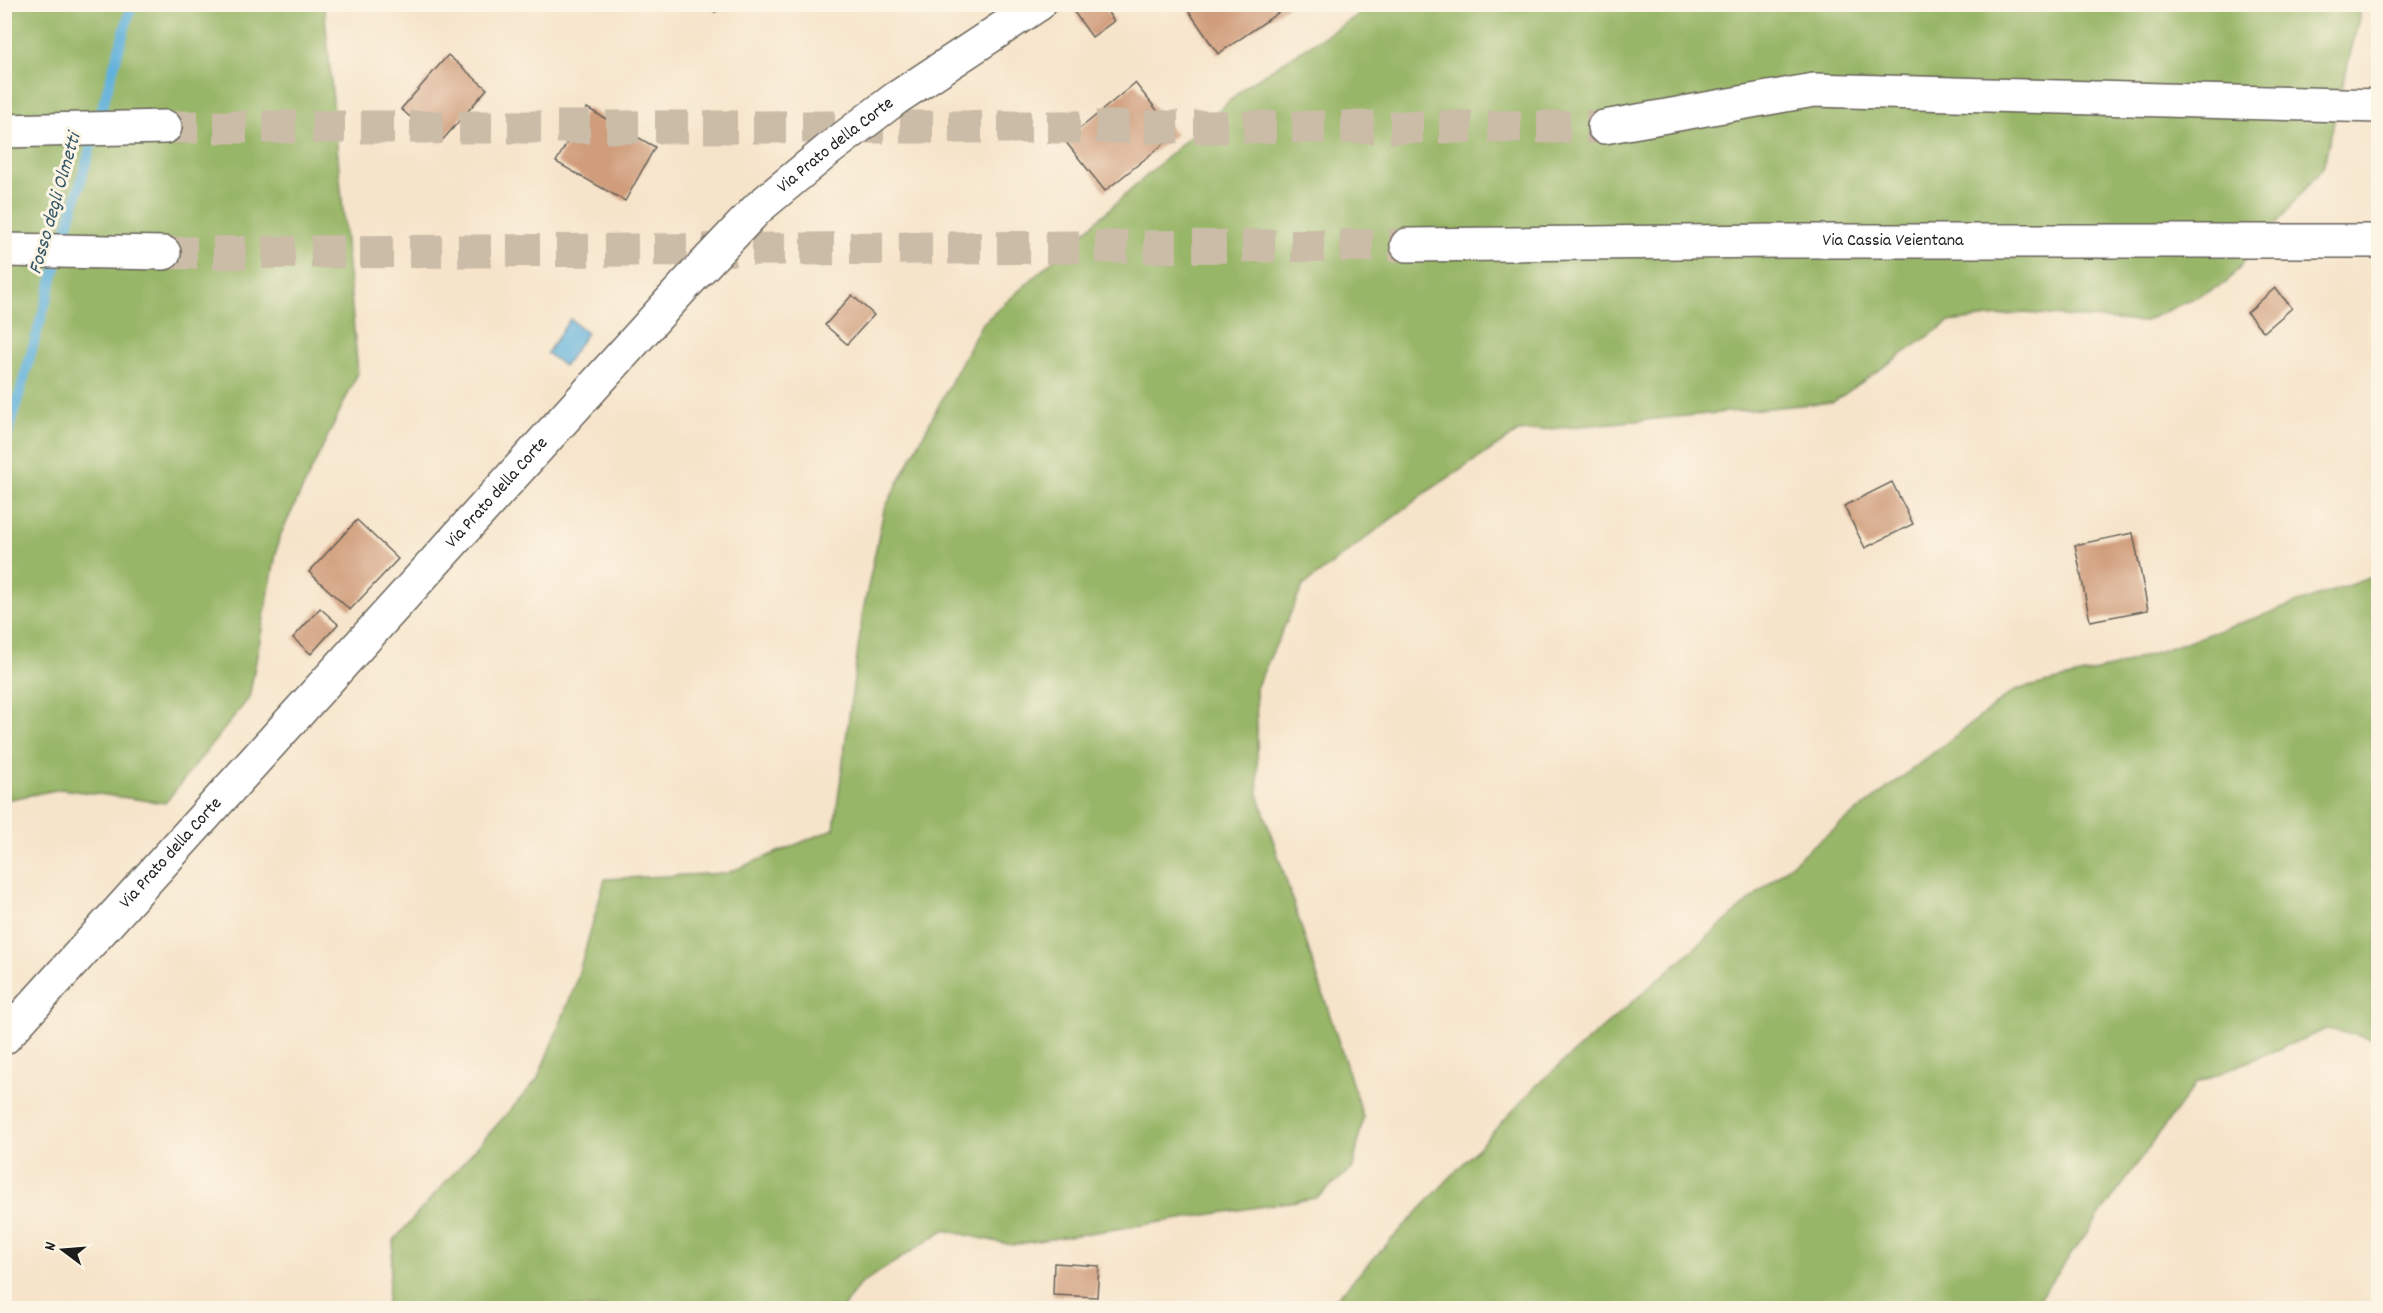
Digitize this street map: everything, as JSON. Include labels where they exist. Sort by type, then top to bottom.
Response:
[{"type":"main road","name":"Via Prato della Corte","points":[[4,1038],[678,292],[758,208],[894,99],[1039,4]]},
{"type":"main road","points":[[1604,127],[1814,90],[2379,106]]},
{"type":"main road","points":[[4,131],[165,128]]},
{"type":"main road","name":"Via Cassia Veientana","points":[[1407,245],[1777,241],[2379,241]]},
{"type":"main road","points":[[4,250],[164,253]]},
{"type":"green space","points":[[5,5],[324,5],[358,373],[279,538],[249,698],[165,803],[61,789],[5,800]]},
{"type":"green space","points":[[1374,5],[2362,5],[2323,168],[2226,283],[2143,322],[2023,313],[1949,322],[1833,402],[1518,432],[1428,491],[1303,586],[1256,688],[1258,794],[1363,1117],[1353,1168],[1316,1198],[1012,1245],[944,1230],[859,1285],[843,1308],[386,1308],[394,1240],[537,1080],[575,986],[605,879],[727,873],[834,829],[863,611],[884,510],[981,325],[1247,85]]},
{"type":"green space","points":[[2378,575],[2378,1040],[2327,1029],[2196,1083],[2032,1308],[1327,1308],[1539,1083],[1811,847],[2015,690],[2114,667]]},
{"type":"water","points":[[570,319],[587,333],[564,366],[547,353]]},
{"type":"building","points":[[1084,4],[1102,4],[1114,21],[1092,37],[1074,12]]},
{"type":"building","points":[[1184,4],[1291,4],[1218,54]]},
{"type":"building","points":[[711,5],[726,5],[715,12]]},
{"type":"building","points":[[448,55],[487,89],[440,143],[401,109]]},
{"type":"building","points":[[1135,83],[1176,134],[1105,191],[1065,141]]},
{"type":"building","points":[[587,108],[655,147],[625,201],[556,162]]},
{"type":"building","points":[[2275,288],[2292,308],[2264,332],[2247,313]]},
{"type":"building","points":[[852,295],[874,315],[847,344],[825,325]]},
{"type":"building","points":[[1892,482],[1913,524],[1865,548],[1844,506]]},
{"type":"building","points":[[357,520],[398,559],[350,610],[309,572]]},
{"type":"building","points":[[2133,533],[2148,610],[2090,621],[2075,545]]},
{"type":"building","points":[[320,608],[338,624],[311,654],[293,638]]},
{"type":"building","points":[[1054,1263],[1099,1266],[1097,1297],[1053,1295]]},
{"type":"waterway","name":"Fosso degli Olmetti","points":[[4,447],[132,4]]},
{"type":"tunnel","points":[[165,127],[1604,127]]},
{"type":"tunnel","points":[[164,253],[1407,245]]}]
